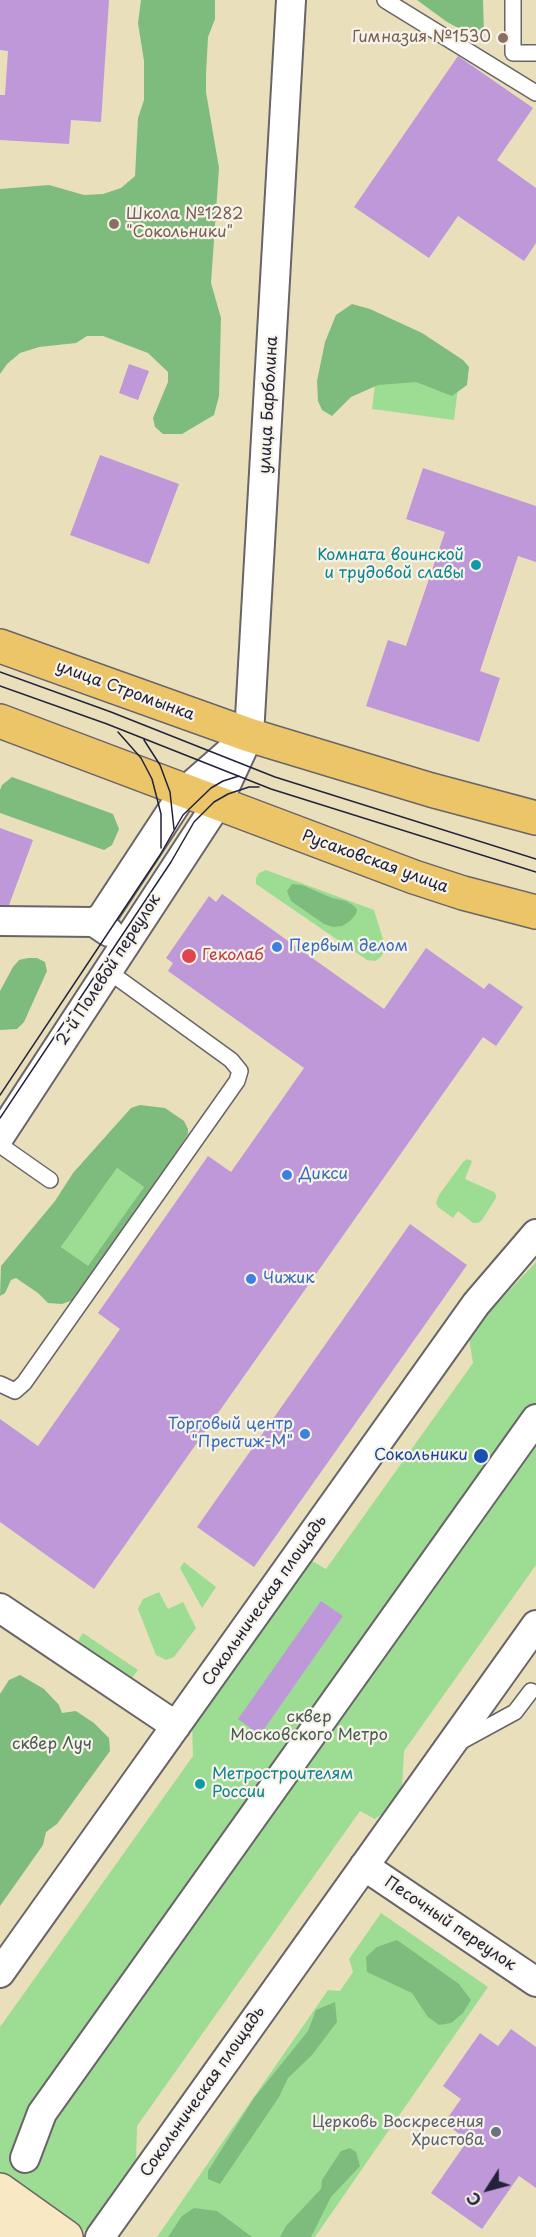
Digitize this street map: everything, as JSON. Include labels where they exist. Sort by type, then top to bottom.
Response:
[{"type":"main road","name":"улица Стромынка","points":[[0,646],[249,735]]},
{"type":"main road","points":[[0,721],[217,804]]},
{"type":"main road","points":[[249,735],[431,790],[536,818]]},
{"type":"main road","name":"Русаковская улица","points":[[217,804],[414,877],[532,912]]},
{"type":"main road","points":[[0,2190],[66,2237]]},
{"type":"main road","points":[[0,2219],[25,2237]]},
{"type":"street","name":"улица Барболина","points":[[217,804],[249,735],[291,0]]},
{"type":"street","name":"2-й Полевой переулок","points":[[94,922],[102,917],[184,792],[249,735]]},
{"type":"street","name":"2-й Полевой переулок","points":[[0,1136],[217,804]]},
{"type":"street","points":[[0,921],[94,922],[125,944]]},
{"type":"street","name":"Сокольническая площадь","points":[[0,1973],[476,1304],[536,1234]]},
{"type":"street","points":[[25,2158],[42,2113],[536,1419]]},
{"type":"street","points":[[0,1608],[176,1726]]},
{"type":"street","name":"Сокольническая площадь","points":[[100,2237],[536,1625]]},
{"type":"street","name":"Песочный переулок","points":[[364,1866],[536,1982]]},
{"type":"lane","points":[[385,0],[536,93]]},
{"type":"lane","points":[[513,0],[513,53],[536,53]]},
{"type":"lane","points":[[0,1384],[15,1391],[24,1383],[237,1081],[240,1071],[231,1060],[108,971]]},
{"type":"lane","points":[[0,1145],[50,1180]]},
{"type":"lane","points":[[449,1748],[515,1712],[531,1691]]},
{"type":"green space","points":[[141,0],[215,0],[215,19],[208,37],[206,92],[219,168],[211,283],[221,318],[219,396],[214,415],[182,434],[163,434],[155,427],[153,418],[168,382],[168,372],[148,353],[103,336],[87,336],[76,343],[39,347],[20,353],[7,364],[0,374],[0,189],[49,185],[84,195],[103,194],[121,188],[135,176],[138,118],[144,100],[144,61],[138,23]]},
{"type":"green space","points":[[417,0],[483,0],[484,32],[474,33],[460,29]]},
{"type":"green space","points":[[352,304],[370,309],[422,333],[463,360],[469,367],[467,385],[452,396],[416,382],[378,385],[351,397],[332,416],[322,410],[318,401],[317,381],[325,342],[336,315]]},
{"type":"green space","points":[[377,369],[459,380],[454,420],[372,409]]},
{"type":"green space","points":[[12,777],[113,814],[119,829],[112,845],[104,850],[0,813],[0,790],[2,785]]},
{"type":"green space","points":[[266,870],[374,910],[386,949],[381,957],[375,961],[367,960],[256,884],[259,873]]},
{"type":"green space","points":[[292,884],[302,885],[332,898],[346,901],[357,909],[356,914],[342,926],[333,927],[324,924],[291,901],[287,891]]},
{"type":"green space","points":[[37,958],[45,962],[47,971],[24,1022],[17,1029],[0,1030],[0,991],[13,967],[19,960]]},
{"type":"green space","points":[[140,1105],[165,1108],[184,1121],[188,1129],[188,1134],[144,1204],[99,1263],[76,1299],[62,1304],[48,1303],[16,1278],[11,1280],[5,1293],[0,1296],[1,1266],[55,1201],[73,1173],[131,1108]],"holes":[[[117,1168],[144,1187],[88,1266],[61,1247]]]},
{"type":"green space","points":[[467,1159],[472,1161],[465,1179],[496,1195],[478,1223],[473,1223],[458,1211],[453,1218],[436,1203],[439,1195]]},
{"type":"green space","points":[[117,1168],[144,1187],[88,1267],[61,1247]]},
{"type":"green space","name":"сквер Московского Метро","points":[[536,1262],[536,1565],[404,1751],[402,1788],[382,1814],[375,1819],[360,1811],[137,2126],[136,2161],[88,2228],[81,2232],[0,2177],[0,2027],[193,1756],[192,1724],[307,1563],[312,1561],[326,1569],[473,1363],[469,1338],[489,1312]]},
{"type":"green space","points":[[184,1562],[216,1587],[202,1608],[180,1568]]},
{"type":"green space","points":[[159,1592],[168,1609],[183,1602],[196,1628],[174,1657],[166,1660],[156,1655],[138,1609],[143,1599]]},
{"type":"green space","points":[[83,1633],[138,1670],[128,1683],[74,1647]]},
{"type":"green space","name":"сквер Луч","points":[[20,1675],[44,1689],[59,1705],[62,1713],[76,1711],[94,1723],[109,1738],[110,1751],[57,1824],[46,1832],[43,1845],[0,1906],[0,1694],[9,1680]]},
{"type":"green space","points":[[381,1913],[488,1987],[315,2237],[157,2237],[328,1990],[340,1991],[353,1972],[349,1959]]},
{"type":"green space","points":[[397,1940],[459,1984],[471,2000],[463,2013],[451,2023],[439,2025],[428,2017],[412,1993],[367,1972],[366,1957],[377,1947]]},
{"type":"green space","points":[[335,2002],[337,2022],[312,2055],[288,2078],[279,2097],[220,2184],[208,2179],[208,2171],[254,2098],[308,2031],[316,2010]]},
{"type":"green space","points":[[350,2148],[356,2152],[360,2166],[331,2197],[311,2237],[280,2237],[286,2226],[321,2189],[322,2180],[341,2151]]},
{"type":"green space","points":[[194,2208],[217,2211],[252,2237],[168,2237],[182,2216]]},
{"type":"building","points":[[0,0],[109,0],[101,122],[71,120],[69,144],[0,140],[0,95],[5,95],[8,51],[0,50]]},
{"type":"building","points":[[458,56],[533,108],[497,160],[536,188],[536,243],[524,261],[458,216],[429,258],[354,207]]},
{"type":"building","points":[[129,364],[149,371],[138,400],[119,393]]},
{"type":"building","points":[[100,455],[179,484],[149,564],[70,535]]},
{"type":"building","points":[[423,468],[536,506],[536,562],[518,556],[480,671],[500,678],[479,742],[366,706],[388,640],[406,646],[445,532],[406,519]]},
{"type":"building","points":[[0,828],[33,840],[9,905],[0,905]]},
{"type":"building","points":[[222,894],[384,1009],[426,948],[484,989],[489,983],[523,1007],[496,1046],[483,1037],[94,1589],[0,1522],[0,1419],[38,1446],[120,1329],[98,1313],[208,1156],[231,1172],[304,1068],[168,971],[173,963],[166,958],[209,896],[216,902]]},
{"type":"building","name":"Торговый центр \"Престиж-М\"","points":[[410,1224],[467,1265],[254,1567],[197,1527]]},
{"type":"building","points":[[321,1601],[343,1616],[260,1735],[238,1719]]},
{"type":"building","name":"Церковь Воскресения Христова","points":[[511,2029],[536,2047],[536,2188],[519,2176],[482,2229],[431,2193],[468,2140],[444,2123],[461,2099],[443,2086],[480,2033],[498,2046]]},
{"type":"tram line","points":[[0,672],[111,712],[275,777],[536,859]]},
{"type":"tram line","points":[[0,686],[107,724],[271,789],[536,872]]},
{"type":"tram line","points":[[118,732],[141,758],[152,779],[161,814],[161,848]]},
{"type":"tram line","points":[[144,740],[160,765],[170,792],[174,829]]},
{"type":"tram line","points":[[0,1095],[160,855],[183,815],[211,788],[239,776]]},
{"type":"tram line","points":[[0,1118],[171,862],[194,822],[214,802],[228,794],[249,787],[259,787]]},
{"type":"place","name":"Гимназия №1530","points":[[503,38]]},
{"type":"place","name":"Школа №1282 \"Сокольники\"","points":[[114,224]]},
{"type":"place","name":"Комната воинской и трудовой славы","points":[[476,565]]},
{"type":"place","name":"Первым делом","points":[[277,947]]},
{"type":"place","name":"Геколаб","points":[[189,956]]},
{"type":"place","name":"Дикси","points":[[287,1175]]},
{"type":"place","name":"Чижик","points":[[251,1279]]},
{"type":"place","name":"Торговый центр \"Престиж-М\"","points":[[305,1434]]},
{"type":"place","name":"Сокольники","points":[[481,1456]]},
{"type":"place","name":"Метростроителям России","points":[[200,1784]]},
{"type":"place","name":"Церковь Воскресения Христова","points":[[496,2132]]}]
